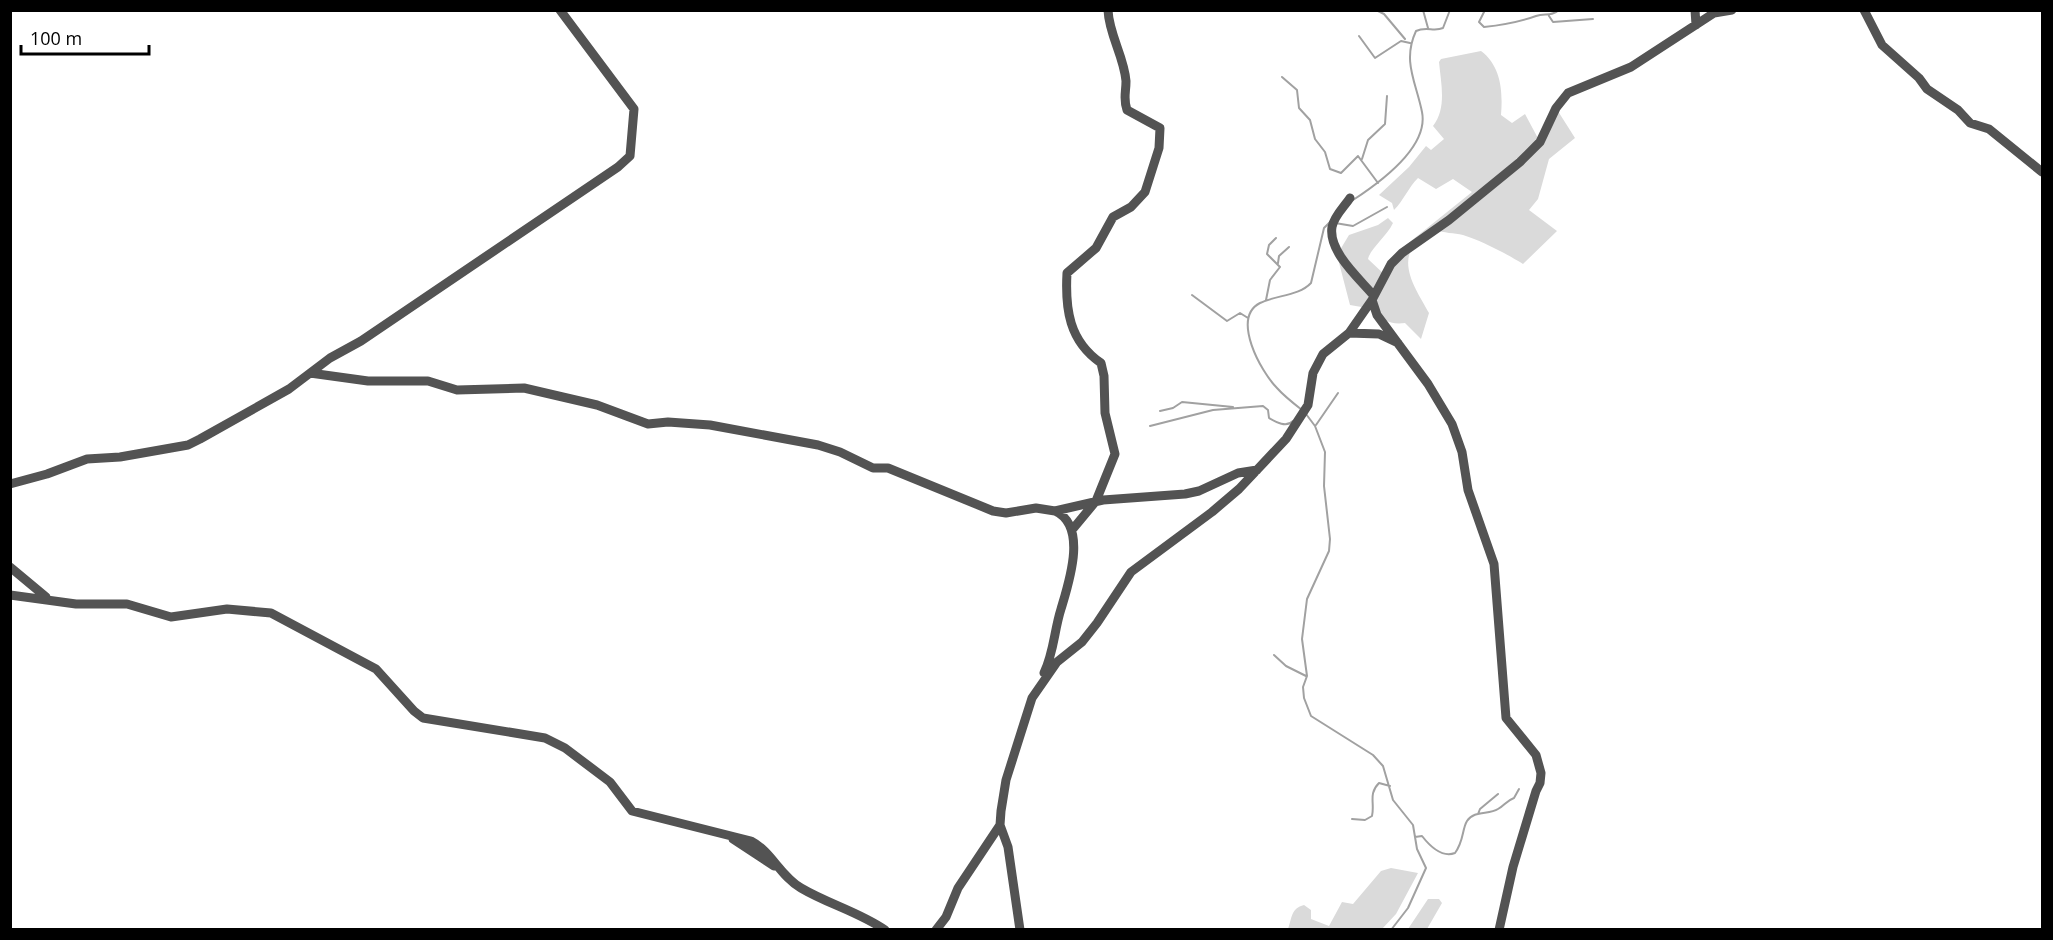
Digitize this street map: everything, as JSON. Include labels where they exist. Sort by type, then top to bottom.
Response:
[{"type":"street","points":[[10,484],[47,474],[87,459],[120,458],[188,445],[289,389],[618,167],[630,156],[634,109],[560,10]]},
{"type":"street","points":[[1072,530],[1096,501],[1115,454],[1105,413],[1104,376],[1101,363],[1085,352],[1071,324],[1065,298],[1067,273],[1096,248],[1113,217],[1131,207],[1145,192],[1159,148],[1160,128],[1127,110],[1123,99],[1126,81],[1119,51],[1107,22],[1108,10]]},
{"type":"street","points":[[1695,10],[1696,25]]},
{"type":"street","points":[[1032,698],[1057,662],[1082,642],[1097,623],[1131,572],[1212,512],[1257,470],[1301,418],[1308,405],[1313,373],[1323,354],[1349,333],[1373,298],[1391,264],[1402,253],[1449,220],[1520,162],[1540,142],[1556,108],[1568,93],[1632,66],[1714,13],[1732,10]]},
{"type":"street","points":[[1865,12],[1882,45],[1919,78],[1927,89],[1958,110],[1970,123],[1989,129],[2043,172]]},
{"type":"street","points":[[1350,198],[1335,218],[1332,228],[1334,242],[1373,298],[1377,315],[1434,394],[1452,424],[1462,452],[1468,490],[1494,564],[1506,718],[1536,755],[1541,773],[1540,783],[1513,867],[1499,930]]},
{"type":"street","points":[[1349,333],[1378,334],[1400,345]]},
{"type":"street","points":[[310,373],[368,381],[428,381],[458,390],[524,388],[597,405],[648,424],[668,422],[710,425],[818,445],[840,452],[873,468],[888,468],[993,511],[1006,513],[1036,508],[1055,511],[1068,519],[1072,530],[1070,584],[1060,610],[1052,656],[1032,698],[1005,780],[1000,825],[1008,847],[1020,930]]},
{"type":"street","points":[[1055,511],[1096,501],[1147,494],[1185,494],[1238,473],[1257,470]]},
{"type":"street","points":[[10,567],[48,599]]},
{"type":"street","points":[[10,595],[76,604],[128,604],[171,617],[227,609],[271,613],[376,669],[423,718],[545,738],[565,748],[610,783],[632,811],[765,848],[779,869],[799,887],[868,918],[885,930]]},
{"type":"street","points":[[936,930],[946,916],[958,888],[1000,825]]},
{"type":"shaded area","points":[[1481,51],[1488,57],[1497,72],[1502,97],[1501,115],[1512,123],[1525,114],[1540,142],[1556,108],[1575,138],[1549,159],[1538,199],[1529,210],[1557,231],[1523,264],[1463,235],[1435,230],[1419,240],[1410,252],[1408,261],[1415,288],[1429,313],[1421,339],[1405,323],[1391,322],[1383,319],[1373,309],[1350,305],[1337,255],[1349,235],[1378,225],[1388,218],[1393,223],[1368,259],[1385,275],[1406,245],[1472,192],[1453,179],[1436,189],[1418,178],[1394,210],[1392,203],[1379,195],[1409,167],[1426,146],[1431,150],[1444,139],[1433,126],[1442,104],[1439,62],[1441,59]]},
{"type":"shaded area","points":[[1391,868],[1418,873],[1396,914],[1382,929],[1288,929],[1294,911],[1304,905],[1311,910],[1311,919],[1329,926],[1342,902],[1353,904],[1381,871]]},
{"type":"shaded area","points":[[1428,899],[1439,899],[1442,903],[1427,929],[1408,929]]},
{"type":"waterway","points":[[1376,10],[1384,14],[1405,39]]},
{"type":"waterway","points":[[1423,10],[1428,28]]},
{"type":"waterway","points":[[1353,200],[1400,163],[1418,138],[1422,125],[1422,112],[1410,62],[1412,42],[1416,31],[1443,28],[1450,10]]},
{"type":"waterway","points":[[1485,10],[1479,22],[1484,27],[1551,14],[1559,10]]},
{"type":"waterway","points":[[1549,16],[1553,22],[1593,19]]},
{"type":"waterway","points":[[1359,36],[1375,58],[1401,41],[1410,43]]},
{"type":"waterway","points":[[1282,77],[1297,90],[1299,108],[1310,120],[1315,139],[1325,152],[1330,169],[1341,173],[1358,156],[1378,183]]},
{"type":"waterway","points":[[1362,159],[1368,140],[1385,124],[1387,96]]},
{"type":"waterway","points":[[1335,223],[1353,226],[1387,207]]},
{"type":"waterway","points":[[1302,410],[1270,380],[1252,345],[1248,332],[1248,320],[1252,310],[1260,303],[1294,293],[1311,283],[1324,228],[1330,222]]},
{"type":"waterway","points":[[1266,300],[1270,280],[1280,267],[1267,254],[1269,245],[1276,238]]},
{"type":"waterway","points":[[1278,263],[1279,256],[1289,247]]},
{"type":"waterway","points":[[1192,295],[1227,321],[1240,313],[1248,318]]},
{"type":"waterway","points":[[1316,425],[1338,393]]},
{"type":"waterway","points":[[1160,411],[1173,408],[1182,402],[1233,407]]},
{"type":"waterway","points":[[1150,426],[1213,410],[1263,406],[1268,410],[1269,418],[1284,424],[1293,421]]},
{"type":"waterway","points":[[1306,414],[1315,426],[1325,452],[1324,486],[1330,539],[1329,551],[1307,599],[1302,639],[1307,676],[1303,687],[1304,698],[1311,716],[1373,755],[1383,766],[1393,800],[1413,825],[1417,849],[1426,868],[1408,908],[1391,930]]},
{"type":"waterway","points":[[1274,655],[1286,666],[1306,676]]},
{"type":"waterway","points":[[1352,819],[1365,820],[1372,816],[1373,795],[1376,787],[1379,783],[1390,786]]},
{"type":"waterway","points":[[1415,837],[1422,836],[1432,847],[1445,854],[1455,853],[1467,821],[1474,815],[1498,809],[1514,798],[1519,789]]},
{"type":"waterway","points":[[1478,814],[1480,809],[1498,794]]}]
